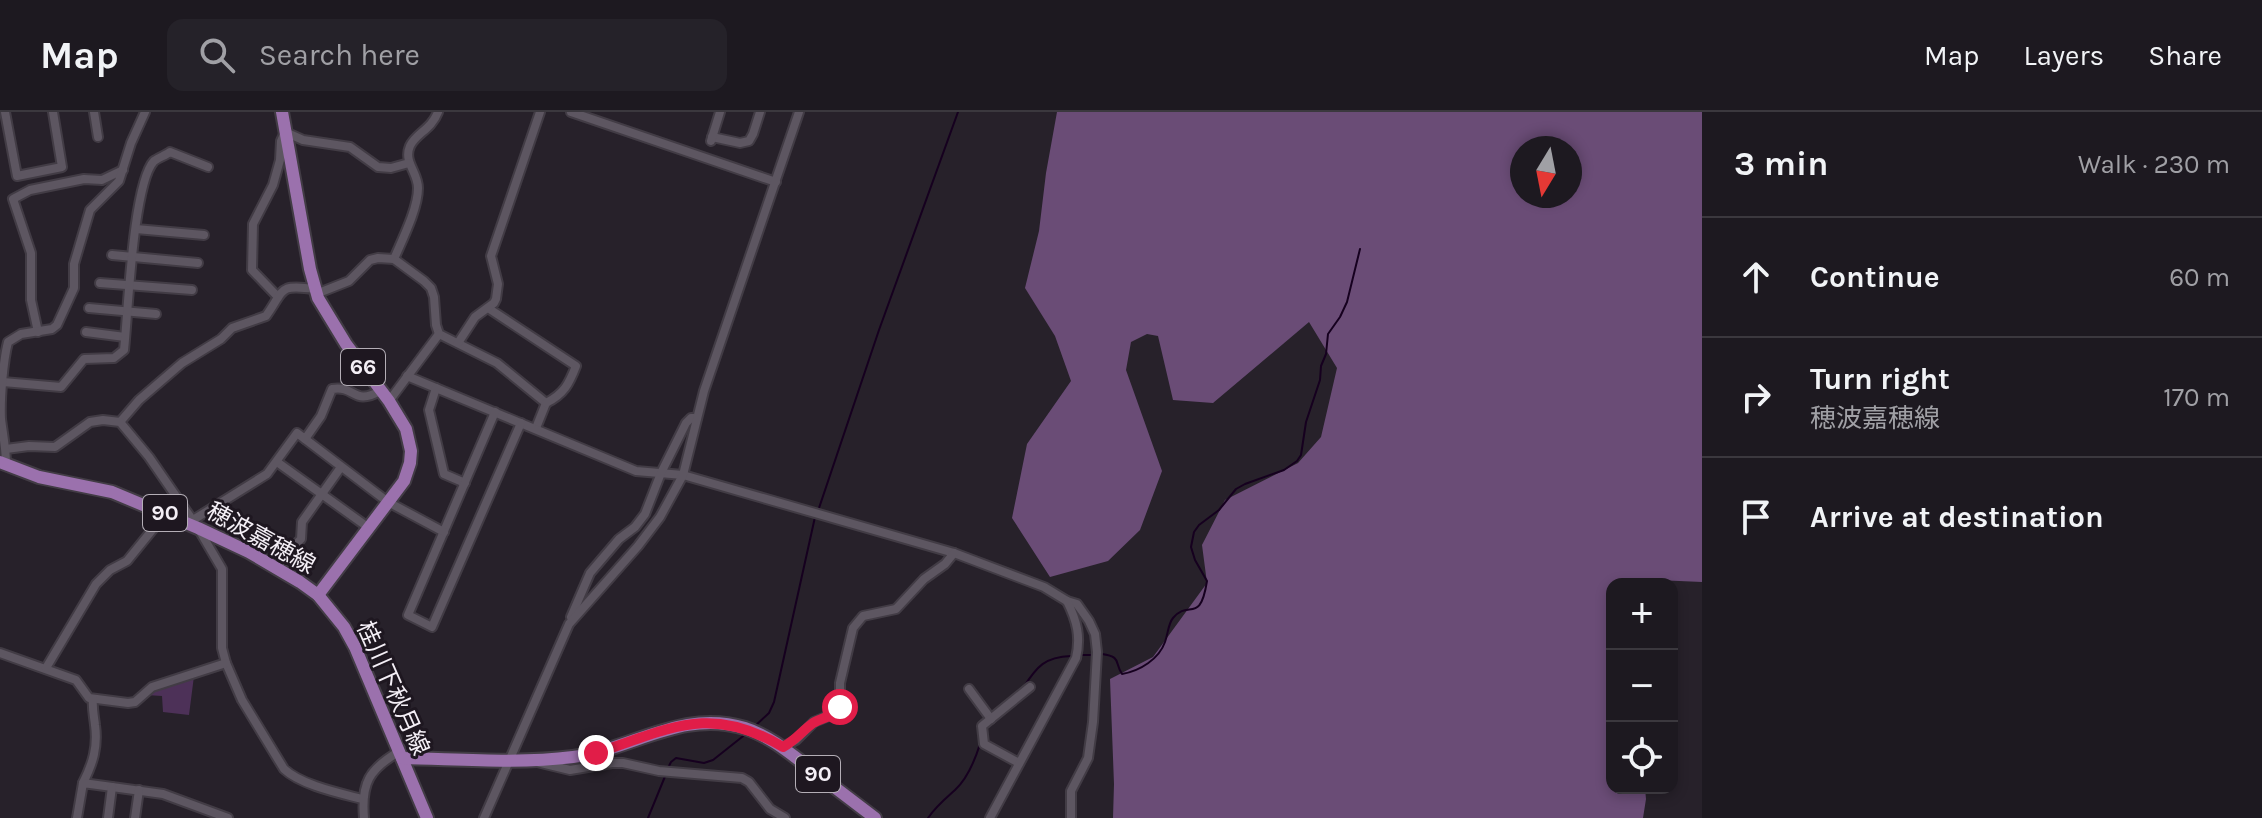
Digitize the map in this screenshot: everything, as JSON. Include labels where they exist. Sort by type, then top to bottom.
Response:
[{"type":"main road","name":"66","points":[[282,112],[316,291],[325,311],[406,429],[411,451],[408,473],[318,595]]},
{"type":"main road","name":"穂波嘉穂線","points":[[3,463],[39,477],[112,492],[196,524],[277,568],[318,595]]},
{"type":"main road","name":"桂川下秋月線","points":[[318,595],[344,627],[355,647],[427,818]]},
{"type":"main road","name":"90","points":[[401,754],[533,761],[596,753],[686,724],[704,722],[742,727],[783,747],[875,818]]},
{"type":"street","points":[[5,112],[21,193]]},
{"type":"street","points":[[53,112],[66,181]]},
{"type":"street","points":[[94,112],[98,137]]},
{"type":"street","points":[[8,342],[21,334],[52,329],[57,325],[74,288],[74,264],[90,210],[115,187],[145,112]]},
{"type":"street","points":[[394,259],[410,222],[418,191],[409,163],[410,145],[435,120],[438,112]]},
{"type":"street","points":[[458,343],[475,317],[494,303],[498,292],[492,262],[493,249],[540,112]]},
{"type":"street","points":[[571,112],[776,182]]},
{"type":"street","points":[[720,112],[712,139],[745,143],[753,134],[760,112]]},
{"type":"street","points":[[569,624],[638,546],[660,517],[683,475],[704,391],[799,112]]},
{"type":"street","points":[[278,297],[252,270],[253,224],[273,185],[285,132],[315,143],[343,145],[378,167],[391,168],[409,163]]},
{"type":"street","points":[[3,382],[61,387],[84,359],[114,358],[124,350],[141,190],[153,162],[170,152],[208,167]]},
{"type":"street","points":[[17,176],[62,167]]},
{"type":"street","points":[[38,332],[31,300],[31,253],[13,199],[21,193],[66,181],[102,180],[124,170]]},
{"type":"street","points":[[136,229],[204,235]]},
{"type":"street","points":[[112,255],[198,263]]},
{"type":"street","points":[[120,422],[139,400],[182,363],[221,339],[232,328],[266,316],[282,290],[293,286],[316,291],[349,281],[370,260],[378,258],[394,259],[431,288],[439,334],[497,363],[546,403]]},
{"type":"street","points":[[100,283],[192,290]]},
{"type":"street","points":[[89,308],[156,314]]},
{"type":"street","points":[[488,308],[576,366],[567,388],[546,403],[536,428]]},
{"type":"street","points":[[86,332],[125,337]]},
{"type":"street","points":[[0,334],[8,342]]},
{"type":"street","points":[[305,439],[321,416],[332,389],[340,387],[359,397],[384,396],[407,376],[439,334]]},
{"type":"street","points":[[3,463],[6,449],[0,416],[8,342]]},
{"type":"street","points":[[407,376],[636,471],[683,475],[954,553],[1077,604],[1095,634],[1097,652],[1088,758],[1071,791],[1071,818]]},
{"type":"street","points":[[436,388],[429,410],[444,474],[465,483]]},
{"type":"street","points":[[495,412],[408,615],[432,627],[521,423]]},
{"type":"street","points":[[484,818],[590,573],[645,514],[686,423],[691,418],[697,418]]},
{"type":"street","points":[[6,449],[55,447],[90,422],[120,422],[196,524],[222,569],[222,648],[226,663],[242,700],[287,773],[362,799]]},
{"type":"street","points":[[196,524],[267,474],[297,433],[388,502],[444,532]]},
{"type":"street","points":[[277,462],[369,528]]},
{"type":"street","points":[[277,568],[301,539],[302,522],[341,467]]},
{"type":"street","points":[[46,668],[96,584],[110,570],[127,561],[166,513]]},
{"type":"street","points":[[783,747],[796,740],[814,722],[838,712],[849,638],[863,616],[896,609],[954,553]]},
{"type":"street","points":[[990,818],[1076,658],[1079,631],[1067,601]]},
{"type":"street","points":[[0,653],[76,680],[84,693],[93,699],[121,703],[135,702],[152,687],[226,663]]},
{"type":"street","points":[[1019,763],[984,744],[982,726],[1030,687]]},
{"type":"street","points":[[969,689],[991,719]]},
{"type":"street","points":[[77,818],[83,783],[94,758],[93,699]]},
{"type":"street","points":[[364,818],[362,799],[369,776],[376,767],[401,754]]},
{"type":"street","points":[[533,761],[570,770],[623,763],[659,771],[742,778],[749,782],[770,809],[785,818]]},
{"type":"street","points":[[83,783],[163,794],[228,818]]},
{"type":"street","points":[[108,818],[112,787]]},
{"type":"street","points":[[135,818],[139,790]]},
{"type":"shaded area","points":[[1057,112],[1702,112],[1702,582],[1678,581],[1678,578],[1606,578],[1606,794],[1646,794],[1643,818],[1113,818],[1110,679],[1153,657],[1207,583],[1202,545],[1225,500],[1298,463],[1321,437],[1337,368],[1309,322],[1213,403],[1173,400],[1158,336],[1147,334],[1131,342],[1126,370],[1162,471],[1140,530],[1108,561],[1050,577],[1012,518],[1027,444],[1071,381],[1055,336],[1025,288],[1039,231]]},
{"type":"shaded area","points":[[194,676],[189,715],[163,712],[162,696],[146,695],[150,691]]},
{"type":"waterway","points":[[818,511],[958,112]]},
{"type":"waterway","points":[[1102,654],[1115,658],[1122,674],[1154,659],[1162,648],[1173,618],[1201,603],[1207,581],[1191,547],[1199,525],[1219,510],[1236,489],[1284,470],[1301,455],[1306,422],[1326,354],[1328,334],[1347,302],[1360,249]]},
{"type":"waterway","points":[[755,726],[769,713],[774,702],[815,517]]},
{"type":"waterway","points":[[1082,655],[1095,655]]},
{"type":"waterway","points":[[1023,688],[1042,664],[1054,658],[1071,656]]},
{"type":"waterway","points":[[668,768],[676,758],[704,763],[713,760],[747,733]]},
{"type":"waterway","points":[[928,818],[964,780],[980,744]]},
{"type":"waterway","points":[[648,818],[666,774]]},
{"type":"route","points":[[596,753],[686,724],[704,722],[742,727],[783,747],[796,740],[814,722],[838,712],[840,707]]}]
